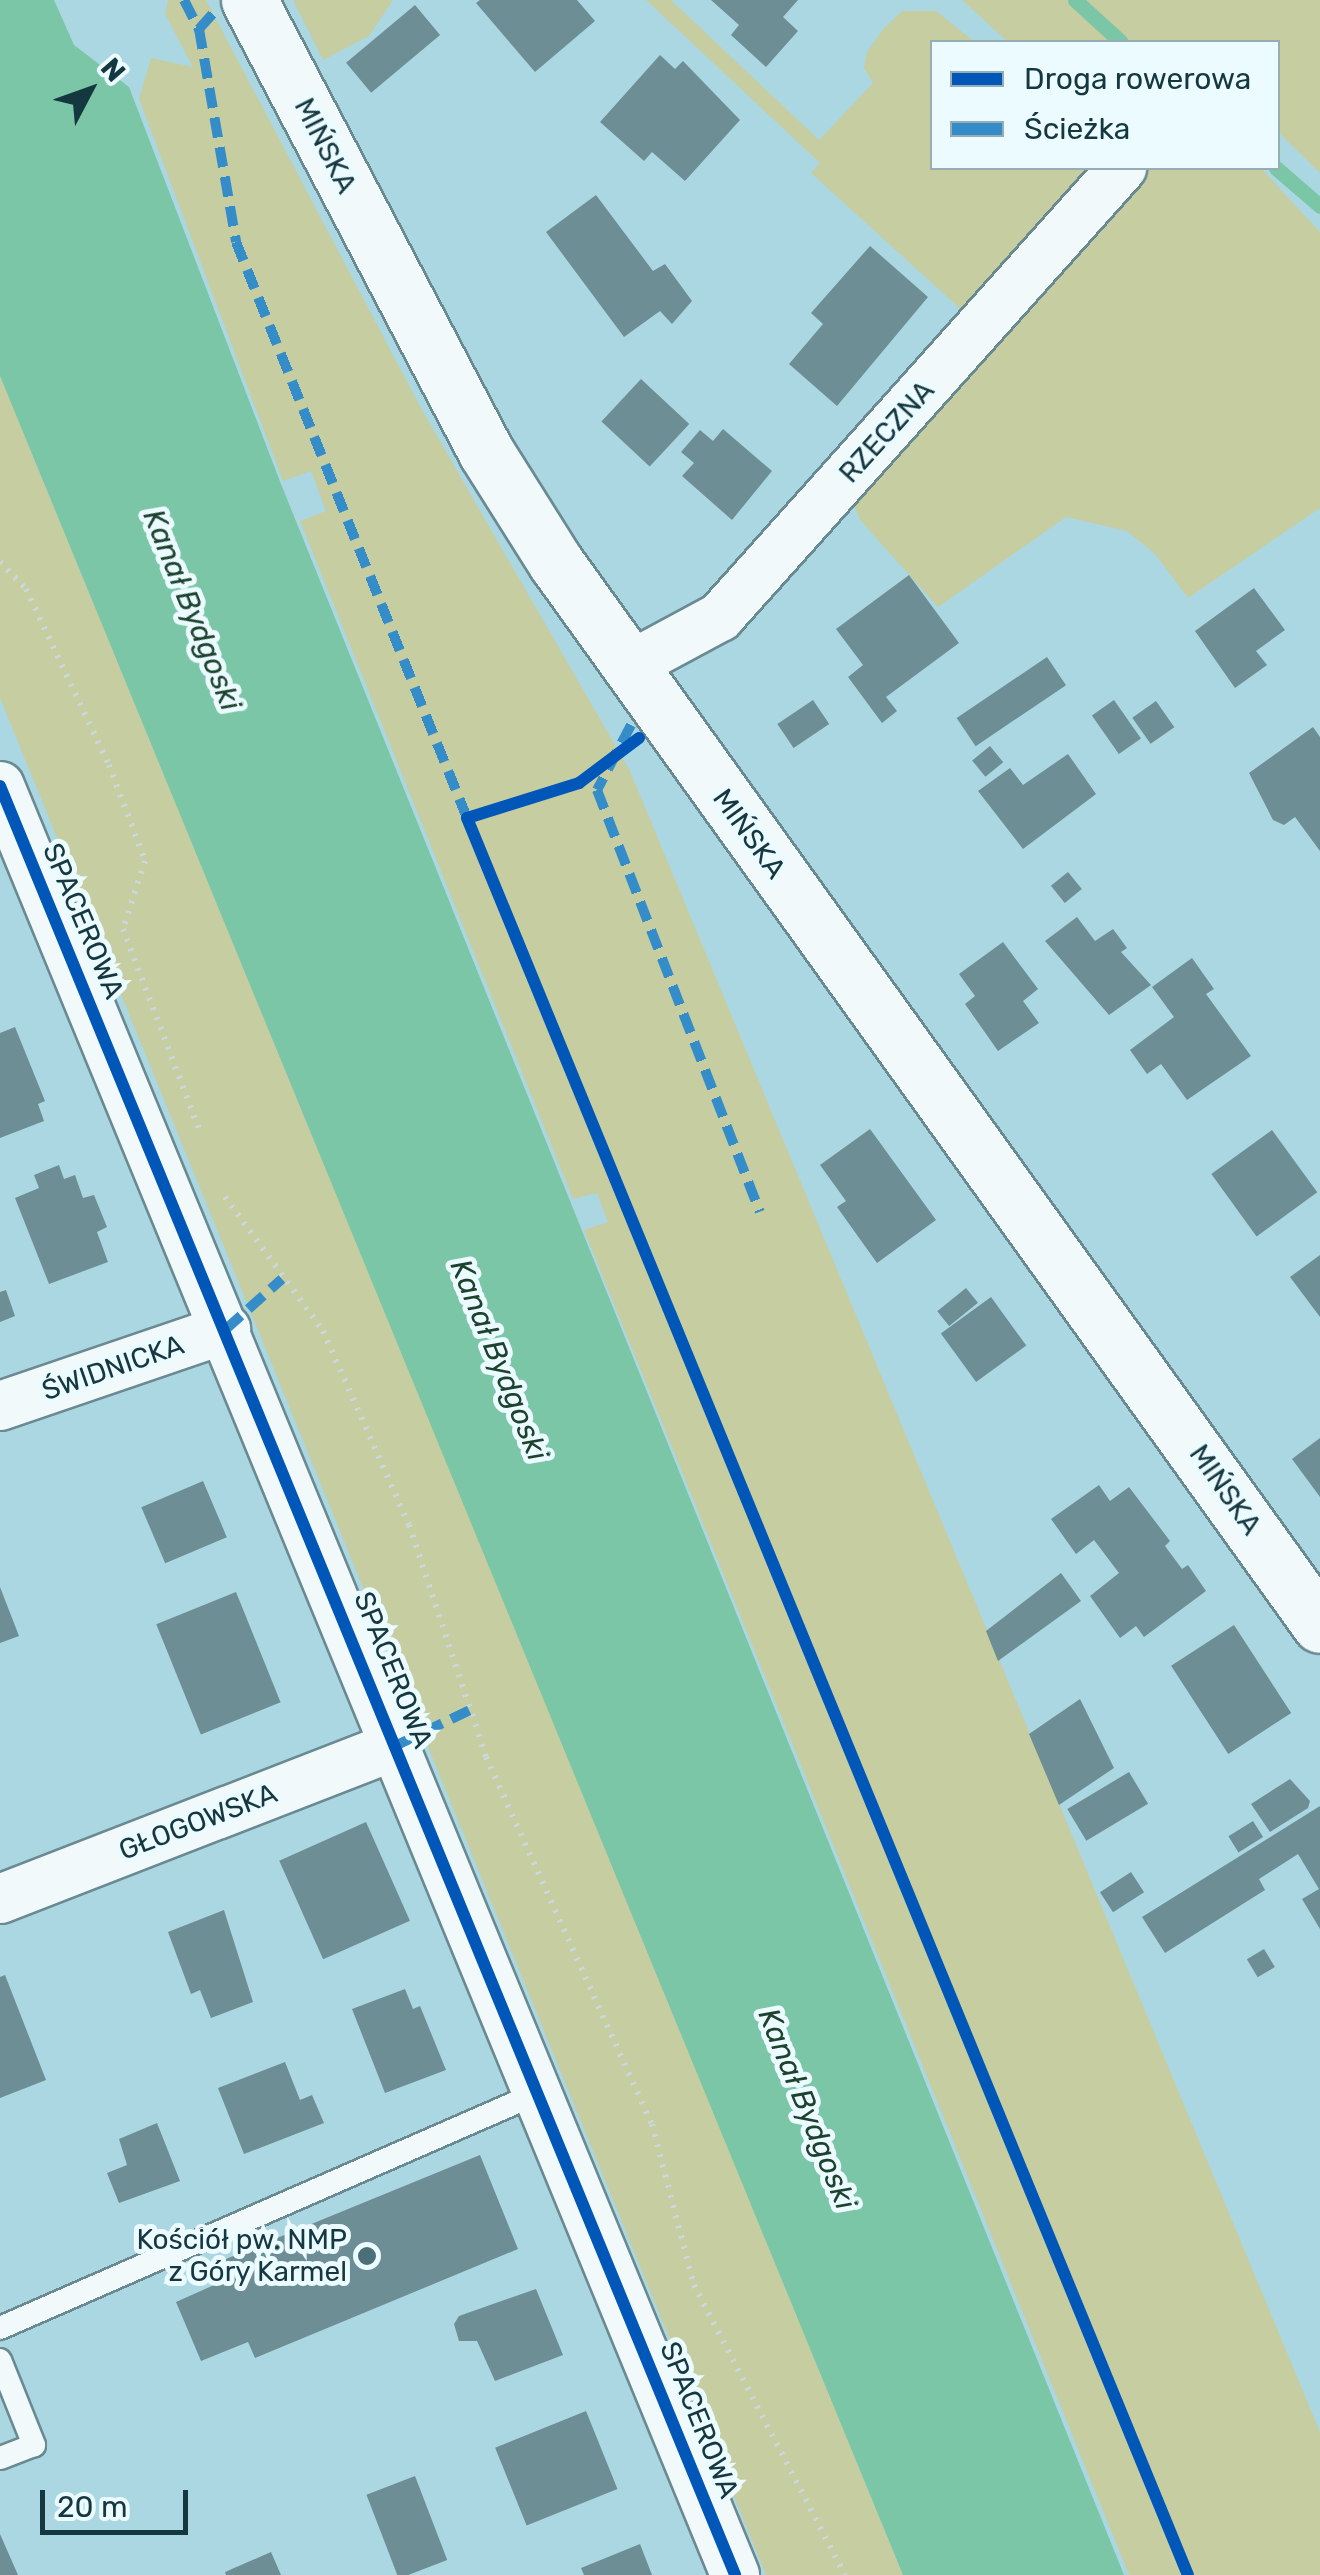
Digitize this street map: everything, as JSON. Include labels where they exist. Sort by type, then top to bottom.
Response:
[{"type":"street","name":"MIŃSKA","points":[[249,0],[486,452],[627,667],[1320,1625]]},
{"type":"street","name":"RZECZNA","points":[[627,667],[720,617],[1120,170]]},
{"type":"street","name":"SPACEROWA","points":[[0,786],[735,2575]]},
{"type":"street","name":"ŚWIDNICKA","points":[[0,1406],[226,1330]]},
{"type":"street","name":"GŁOGOWSKA","points":[[0,1899],[397,1745]]},
{"type":"lane","points":[[0,2328],[538,2093]]},
{"type":"lane","points":[[0,2360],[34,2445],[0,2458]]},
{"type":"path","points":[[0,562],[26,589],[109,765],[145,861],[123,929],[204,1143]]},
{"type":"path","points":[[218,1179],[322,1331],[354,1402],[409,1525],[486,1757],[652,2124],[694,2285],[845,2575]]},
{"type":"shaded area","points":[[168,0],[206,0],[422,410],[630,771],[1320,2432],[1320,2575],[1129,2575],[584,1230],[608,1222],[597,1193],[573,1199],[300,521],[326,511],[311,471],[283,481],[139,99],[151,58],[193,67],[165,14]]},
{"type":"shaded area","points":[[293,0],[393,0],[369,36],[323,60]]},
{"type":"shaded area","points":[[646,0],[671,0],[819,140],[873,83],[864,68],[867,52],[884,28],[902,11],[936,11],[972,40],[930,40],[930,170],[1097,170],[967,315],[811,173],[820,163]]},
{"type":"shaded area","points":[[962,0],[1320,0],[1320,173],[1280,134],[1280,40],[1006,40]]},
{"type":"shaded area","points":[[1141,170],[1263,170],[1320,232],[1320,508],[1188,598],[1155,554],[1127,531],[1066,517],[938,607],[860,520],[854,505]]},
{"type":"shaded area","points":[[0,376],[903,2575],[766,2575],[0,698]]},
{"type":"water","name":"Kanał Bydgoski","points":[[0,0],[54,0],[74,45],[129,87],[281,484],[1124,2575],[903,2575],[0,376]]},
{"type":"building","points":[[577,0],[595,21],[535,72],[476,3]]},
{"type":"building","points":[[711,0],[798,0],[783,17],[798,31],[766,67],[731,35],[739,25]]},
{"type":"building","points":[[415,5],[440,35],[371,93],[346,63]]},
{"type":"building","points":[[660,55],[675,69],[683,61],[740,120],[685,181],[652,152],[644,161],[600,122]]},
{"type":"building","points":[[596,195],[653,271],[665,264],[692,301],[672,324],[660,311],[624,337],[546,232]]},
{"type":"building","points":[[870,246],[928,297],[837,406],[789,364],[823,324],[811,313]]},
{"type":"building","points":[[641,379],[689,424],[650,466],[601,421]]},
{"type":"building","points":[[723,429],[772,471],[732,520],[682,476],[694,463],[681,452],[700,430],[713,441]]},
{"type":"building","points":[[909,575],[959,643],[886,697],[897,711],[882,723],[848,677],[863,665],[836,629]]},
{"type":"building","points":[[1254,588],[1285,630],[1256,651],[1267,665],[1235,688],[1195,631]]},
{"type":"building","points":[[1047,657],[1066,685],[976,746],[957,718]]},
{"type":"building","points":[[813,700],[829,724],[794,748],[777,724]]},
{"type":"building","points":[[1114,700],[1141,739],[1119,754],[1092,715]]},
{"type":"building","points":[[1156,701],[1174,727],[1151,744],[1132,718]]},
{"type":"building","points":[[1313,727],[1320,737],[1320,851],[1295,817],[1284,825],[1273,820],[1249,773]]},
{"type":"building","points":[[990,746],[1003,762],[985,777],[972,760]]},
{"type":"building","points":[[1068,754],[1096,794],[1023,849],[978,791],[1010,768],[1023,785]]},
{"type":"building","points":[[1068,872],[1082,889],[1065,903],[1051,886]]},
{"type":"building","points":[[1077,917],[1095,941],[1113,929],[1127,948],[1121,952],[1151,985],[1109,1015],[1045,941]]},
{"type":"building","points":[[1003,942],[1038,989],[1023,1001],[1039,1023],[998,1051],[965,1004],[975,996],[959,974]]},
{"type":"building","points":[[1192,958],[1214,989],[1206,994],[1251,1056],[1187,1100],[1161,1064],[1147,1074],[1130,1050],[1174,1017],[1152,987]]},
{"type":"building","points":[[15,1027],[45,1101],[38,1104],[44,1121],[0,1138],[0,1033]]},
{"type":"building","points":[[870,1129],[936,1220],[877,1263],[837,1207],[846,1201],[820,1165]]},
{"type":"building","points":[[1272,1130],[1317,1192],[1257,1236],[1211,1174]]},
{"type":"building","points":[[59,1165],[64,1179],[75,1175],[83,1198],[94,1195],[107,1227],[97,1232],[108,1262],[49,1284],[15,1198],[39,1188],[34,1175]]},
{"type":"building","points":[[1320,1255],[1320,1317],[1290,1277]]},
{"type":"building","points":[[966,1288],[978,1303],[949,1326],[937,1311]]},
{"type":"building","points":[[6,1290],[15,1316],[0,1322],[0,1292]]},
{"type":"building","points":[[991,1297],[1026,1346],[976,1382],[941,1333]]},
{"type":"building","points":[[1320,1438],[1320,1497],[1292,1459]]},
{"type":"building","points":[[203,1481],[227,1537],[165,1563],[141,1507]]},
{"type":"building","points":[[1099,1485],[1110,1501],[1129,1487],[1170,1541],[1165,1546],[1182,1569],[1188,1565],[1206,1591],[1144,1637],[1136,1626],[1120,1638],[1090,1596],[1119,1573],[1094,1540],[1076,1554],[1051,1519]]},
{"type":"building","points":[[1061,1573],[1081,1601],[998,1661],[986,1631]]},
{"type":"building","points":[[0,1587],[19,1636],[0,1643]]},
{"type":"building","points":[[236,1592],[281,1702],[201,1735],[156,1624]]},
{"type":"building","points":[[1234,1625],[1291,1713],[1228,1754],[1171,1666]]},
{"type":"building","points":[[1080,1699],[1114,1768],[1059,1805],[1029,1734]]},
{"type":"building","points":[[1129,1772],[1148,1804],[1086,1841],[1067,1809]]},
{"type":"building","points":[[1290,1779],[1310,1801],[1308,1808],[1270,1832],[1251,1804]]},
{"type":"building","points":[[1320,1806],[1320,1929],[1302,1899],[1319,1889],[1298,1854],[1259,1879],[1265,1890],[1165,1953],[1142,1917]]},
{"type":"building","points":[[1253,1821],[1263,1837],[1238,1852],[1228,1836]]},
{"type":"building","points":[[366,1822],[410,1921],[323,1959],[279,1861]]},
{"type":"building","points":[[1131,1872],[1144,1892],[1113,1912],[1100,1892]]},
{"type":"building","points":[[224,1910],[253,2002],[211,2018],[200,1990],[191,1994],[168,1932]]},
{"type":"building","points":[[1264,1949],[1275,1967],[1258,1977],[1247,1959]]},
{"type":"building","points":[[5,1975],[46,2080],[0,2098],[0,1977]]},
{"type":"building","points":[[405,1989],[413,2009],[420,2006],[446,2070],[385,2093],[352,2009]]},
{"type":"building","points":[[285,2062],[300,2100],[312,2095],[324,2123],[244,2154],[218,2088]]},
{"type":"building","points":[[157,2123],[180,2181],[119,2203],[107,2173],[127,2165],[119,2139]]},
{"type":"building","name":"Kościół pw. NMP z Góry Karmel","points":[[480,2155],[518,2249],[255,2358],[248,2342],[201,2361],[176,2302],[223,2281],[216,2263]]},
{"type":"building","points":[[536,2289],[563,2355],[495,2381],[477,2341],[459,2341],[454,2324],[459,2316]]},
{"type":"building","points":[[586,2411],[617,2489],[527,2526],[495,2448]]},
{"type":"building","points":[[415,2476],[447,2560],[408,2575],[397,2575],[366,2495]]},
{"type":"building","points":[[0,2534],[18,2575],[0,2575]]},
{"type":"building","points":[[640,2544],[652,2575],[584,2575],[581,2568]]},
{"type":"building","points":[[271,2552],[281,2575],[226,2575],[225,2572]]},
{"type":"waterway","points":[[1075,0],[1119,40]]},
{"type":"waterway","points":[[1278,170],[1320,206]]},
{"type":"marked path","points":[[184,0],[199,29],[236,242],[467,818]]},
{"type":"marked path","points":[[199,29],[219,7]]},
{"type":"marked path","points":[[631,725],[597,790],[760,1212]]},
{"type":"marked path","points":[[226,1329],[282,1279]]},
{"type":"marked path","points":[[397,1745],[470,1710]]},
{"type":"cycle path","points":[[639,738],[579,783],[467,818],[1188,2575]]},
{"type":"cycle path","points":[[0,786],[735,2575]]},
{"type":"place","name":"Kościół pw. NMP z Góry Karmel","points":[[367,2256]]}]
